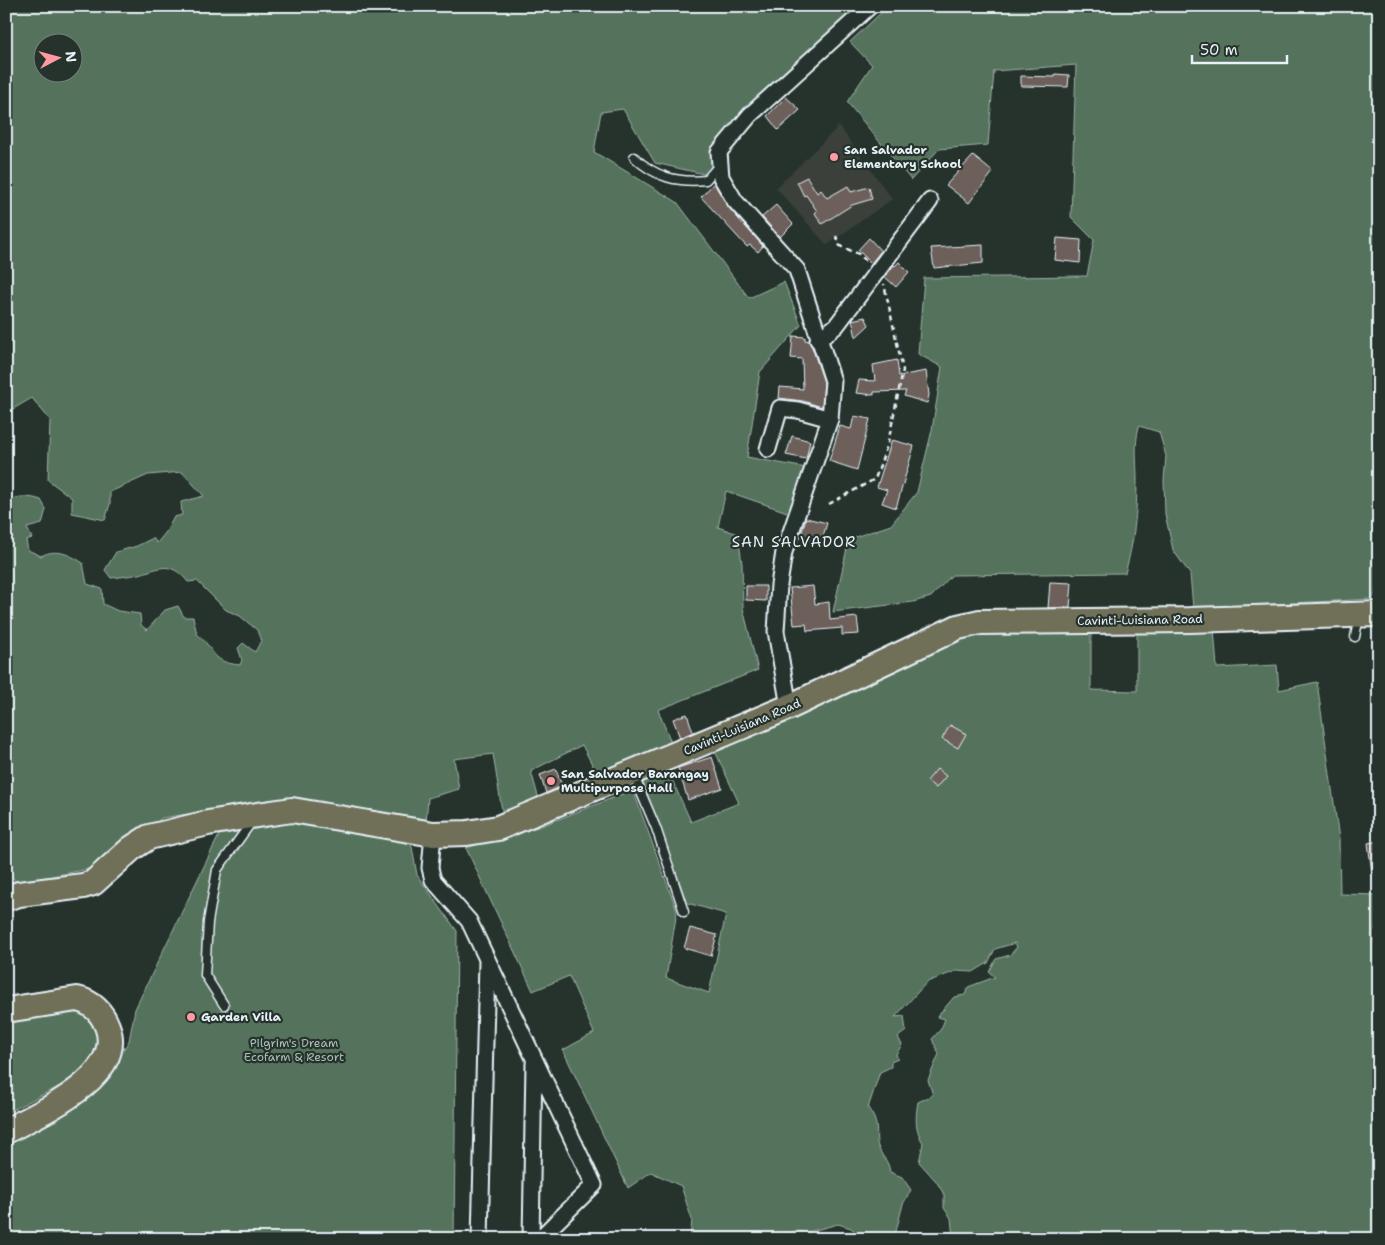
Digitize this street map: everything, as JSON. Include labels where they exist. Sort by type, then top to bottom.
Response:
[{"type":"main road","name":"Cavinti-Luisiana Road","points":[[6,898],[19,894],[93,883],[132,848],[149,838],[208,823],[292,810],[434,834],[467,833],[498,828],[633,774],[789,707],[958,627],[980,622],[1190,620],[1364,622]]},
{"type":"main road","points":[[6,1010],[78,999],[86,1001],[98,1010],[110,1033],[110,1045],[104,1063],[95,1076],[76,1091],[6,1131]]},
{"type":"street","points":[[789,707],[776,631],[779,585],[784,552],[830,419],[832,381],[827,359],[818,340],[808,299],[797,270],[735,202],[721,177],[719,152],[750,115],[870,6]]},
{"type":"street","points":[[818,340],[836,326],[930,201]]},
{"type":"street","points":[[768,449],[780,408],[798,410],[830,419]]},
{"type":"street","points":[[434,834],[430,873],[433,880],[469,921],[594,1185],[539,1239]]},
{"type":"street","points":[[480,1239],[487,958]]},
{"type":"street","points":[[531,1239],[534,1059]]},
{"type":"lane","points":[[634,157],[647,170],[665,178],[701,181],[709,179],[720,164]]},
{"type":"lane","points":[[633,774],[656,828],[684,912]]},
{"type":"lane","points":[[224,1005],[205,975],[208,922],[217,870],[257,815]]},
{"type":"path","points":[[829,504],[875,479],[888,443],[903,370],[879,270],[860,254],[840,246],[836,236]]},
{"type":"shaded area","name":"San Salvador Elementary School","points":[[839,126],[892,199],[827,245],[776,188]]},
{"type":"green space","points":[[6,6],[864,6],[720,141],[708,175],[655,163],[623,109],[601,112],[594,152],[677,202],[749,298],[784,282],[801,325],[760,372],[747,457],[806,468],[790,513],[726,491],[718,527],[738,534],[742,564],[743,608],[758,670],[658,710],[673,747],[599,778],[582,745],[531,771],[541,807],[503,817],[493,754],[454,759],[459,789],[428,798],[426,822],[294,797],[162,818],[99,867],[16,883],[6,864],[6,502],[23,497],[41,500],[46,509],[42,524],[27,528],[32,538],[26,540],[28,550],[41,556],[52,552],[62,553],[83,563],[87,584],[102,589],[103,604],[118,611],[140,614],[141,625],[147,630],[165,610],[178,606],[184,617],[193,617],[197,634],[214,654],[223,661],[240,665],[242,660],[238,648],[243,643],[255,652],[261,641],[257,630],[240,616],[226,610],[197,581],[188,582],[182,575],[170,568],[159,568],[136,575],[111,578],[105,570],[116,552],[137,546],[153,538],[157,543],[166,532],[174,517],[182,515],[181,502],[204,496],[182,472],[148,475],[110,492],[110,504],[105,520],[72,513],[72,498],[48,480],[50,420],[32,398],[6,413]]},
{"type":"green space","points":[[888,6],[1379,6],[1379,581],[1373,599],[1193,608],[1190,574],[1173,550],[1165,514],[1164,480],[1166,456],[1159,432],[1139,426],[1136,447],[1136,516],[1131,550],[1125,573],[952,575],[931,597],[913,602],[833,612],[849,539],[891,525],[917,492],[932,430],[942,367],[918,354],[924,278],[1087,276],[1094,240],[1071,217],[1076,65],[994,71],[988,145],[939,149],[911,180],[847,102],[872,65],[850,42]]},
{"type":"green space","points":[[1214,628],[1217,668],[1277,665],[1279,690],[1317,682],[1339,839],[1340,894],[1379,895],[1379,921],[1375,927],[1373,938],[1378,962],[1376,969],[1379,969],[1379,1239],[953,1239],[951,1218],[944,1208],[944,1194],[936,1181],[919,1162],[923,1143],[916,1124],[918,1102],[933,1095],[928,1080],[939,1054],[932,1039],[941,1029],[945,1019],[937,1017],[954,997],[965,995],[968,987],[995,977],[989,972],[996,959],[1010,955],[1017,947],[1015,943],[995,949],[988,963],[973,972],[956,971],[927,982],[895,1017],[904,1016],[906,1031],[898,1037],[902,1045],[896,1054],[898,1059],[891,1062],[891,1067],[880,1072],[868,1108],[875,1121],[878,1146],[890,1172],[902,1177],[911,1190],[903,1204],[894,1239],[863,1239],[851,1228],[838,1224],[808,1232],[794,1231],[776,1239],[690,1239],[692,1220],[681,1186],[651,1172],[628,1188],[563,1050],[594,1033],[569,976],[533,991],[466,848],[541,826],[633,790],[677,911],[666,978],[709,993],[726,914],[687,903],[643,782],[669,773],[691,822],[739,803],[714,749],[979,631],[1091,631],[1091,690],[1137,691],[1137,632]]},
{"type":"green space","name":"Pilgrim's Dream Ecofarm & Resort","points":[[298,813],[410,836],[417,875],[457,931],[454,1239],[6,1239],[6,1134],[108,1073],[129,1041],[135,1009],[222,829]]},
{"type":"green space","points":[[75,1008],[93,1018],[102,1038],[93,1064],[60,1086],[6,1113],[6,1016]]},
{"type":"building","points":[[1055,74],[1069,75],[1068,87],[1021,86],[1021,76],[1055,77]]},
{"type":"building","points":[[786,97],[800,110],[778,130],[767,116]]},
{"type":"building","points":[[973,156],[993,172],[969,203],[946,185]]},
{"type":"building","points":[[807,177],[817,193],[821,190],[827,198],[848,186],[851,192],[869,187],[872,199],[852,205],[822,224],[815,213],[817,211],[806,195],[804,196],[797,182]]},
{"type":"building","points":[[714,183],[728,207],[763,246],[758,252],[750,245],[747,247],[701,197]]},
{"type":"building","points":[[776,205],[793,224],[780,237],[762,217]]},
{"type":"building","points":[[869,238],[881,251],[871,263],[858,250]]},
{"type":"building","points":[[1057,238],[1081,240],[1080,263],[1055,260]]},
{"type":"building","points":[[983,245],[983,263],[934,268],[931,248]]},
{"type":"building","points":[[899,262],[909,272],[896,287],[885,277],[894,265]]},
{"type":"building","points":[[865,317],[869,325],[856,337],[852,320]]},
{"type":"building","points":[[793,336],[805,337],[805,340],[809,341],[812,347],[824,382],[822,407],[803,401],[779,398],[780,387],[803,389],[802,359],[791,358]]},
{"type":"building","points":[[897,360],[899,376],[926,371],[929,395],[927,403],[904,396],[906,391],[874,392],[874,395],[856,393],[859,380],[875,381],[873,365]]},
{"type":"building","points":[[854,416],[870,419],[857,470],[829,461],[840,426],[851,429]]},
{"type":"building","points":[[792,436],[810,441],[806,459],[786,455]]},
{"type":"building","points":[[892,440],[914,446],[896,508],[882,503],[887,490],[877,487]]},
{"type":"building","points":[[806,518],[827,523],[821,543],[800,538]]},
{"type":"building","points":[[1050,582],[1072,583],[1070,607],[1048,608]]},
{"type":"building","points":[[746,586],[766,586],[766,601],[746,600]]},
{"type":"building","points":[[813,586],[815,604],[829,602],[830,620],[857,617],[859,634],[842,635],[842,628],[807,631],[806,624],[794,625],[790,588]]},
{"type":"building","points":[[687,714],[693,732],[680,738],[673,719]]},
{"type":"building","points":[[950,725],[966,734],[958,748],[942,739]]},
{"type":"building","points":[[712,757],[722,788],[688,800],[678,768]]},
{"type":"building","name":"San Salvador Barangay Multipurpose Hall","points":[[556,769],[562,786],[546,793],[540,775]]},
{"type":"building","points":[[937,769],[946,776],[936,788],[927,781]]},
{"type":"building","points":[[1379,841],[1379,872],[1372,873],[1368,843]]},
{"type":"building","points":[[690,928],[717,935],[711,956],[684,948]]},
{"type":"place","name":"San Salvador Elementary School","points":[[834,157]]},
{"type":"place","name":"San Salvador Barangay Multipurpose Hall","points":[[551,781]]},
{"type":"place","name":"Garden Villa","points":[[191,1017]]},
{"type":"district","name":"SAN SALVADOR","points":[[794,542]]}]
